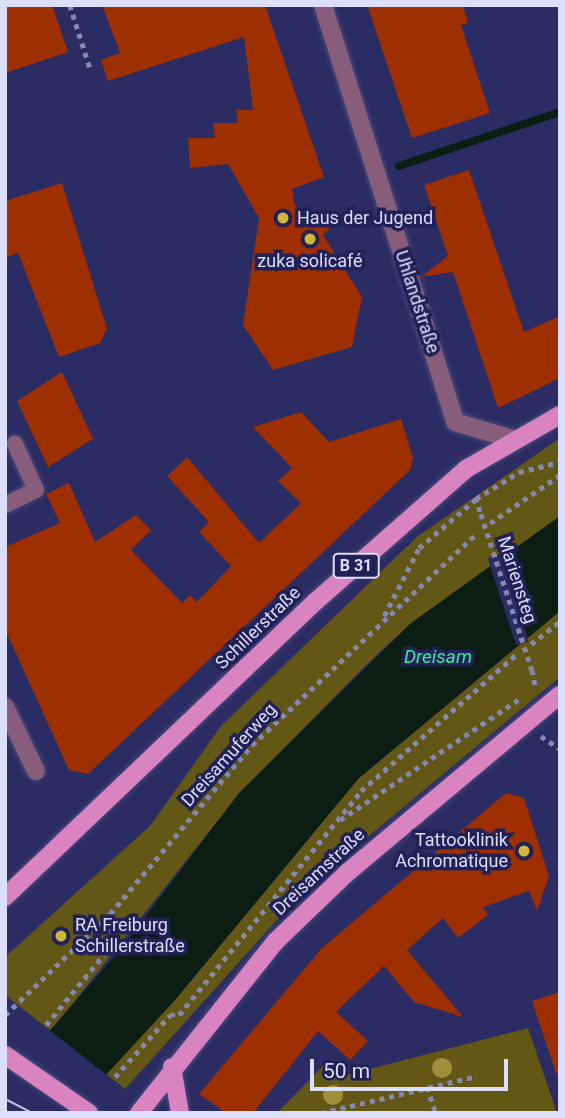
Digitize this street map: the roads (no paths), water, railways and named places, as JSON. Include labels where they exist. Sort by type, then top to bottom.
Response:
[{"type":"main road","name":"Schillerstraße","points":[[5,897],[316,601],[466,468],[512,439],[560,415]]},
{"type":"main road","name":"Dreisamstraße","points":[[139,1113],[246,974],[316,901],[560,695]]},
{"type":"main road","points":[[5,1055],[89,1113]]},
{"type":"main road","points":[[172,1067],[180,1113]]},
{"type":"street","name":"Uhlandstraße","points":[[323,5],[456,422],[512,439]]},
{"type":"street","points":[[5,707],[36,771]]},
{"type":"lane","points":[[5,505],[36,490],[15,444]]},
{"type":"water","name":"Dreisam","points":[[560,516],[560,611],[359,778],[175,1000],[71,1113],[5,1113],[5,1082],[120,950],[239,793],[410,624]]},
{"type":"waterway","points":[[399,166],[560,112]]},
{"type":"tram line","points":[[5,1099],[33,1113]]},
{"type":"place","name":"Haus der Jugend","points":[[283,218]]},
{"type":"place","name":"zuka solicafé","points":[[310,239]]},
{"type":"place","name":"Tattooklinik Achromatique","points":[[524,851]]},
{"type":"place","name":"RA Freiburg Schillerstraße","points":[[61,936]]}]
